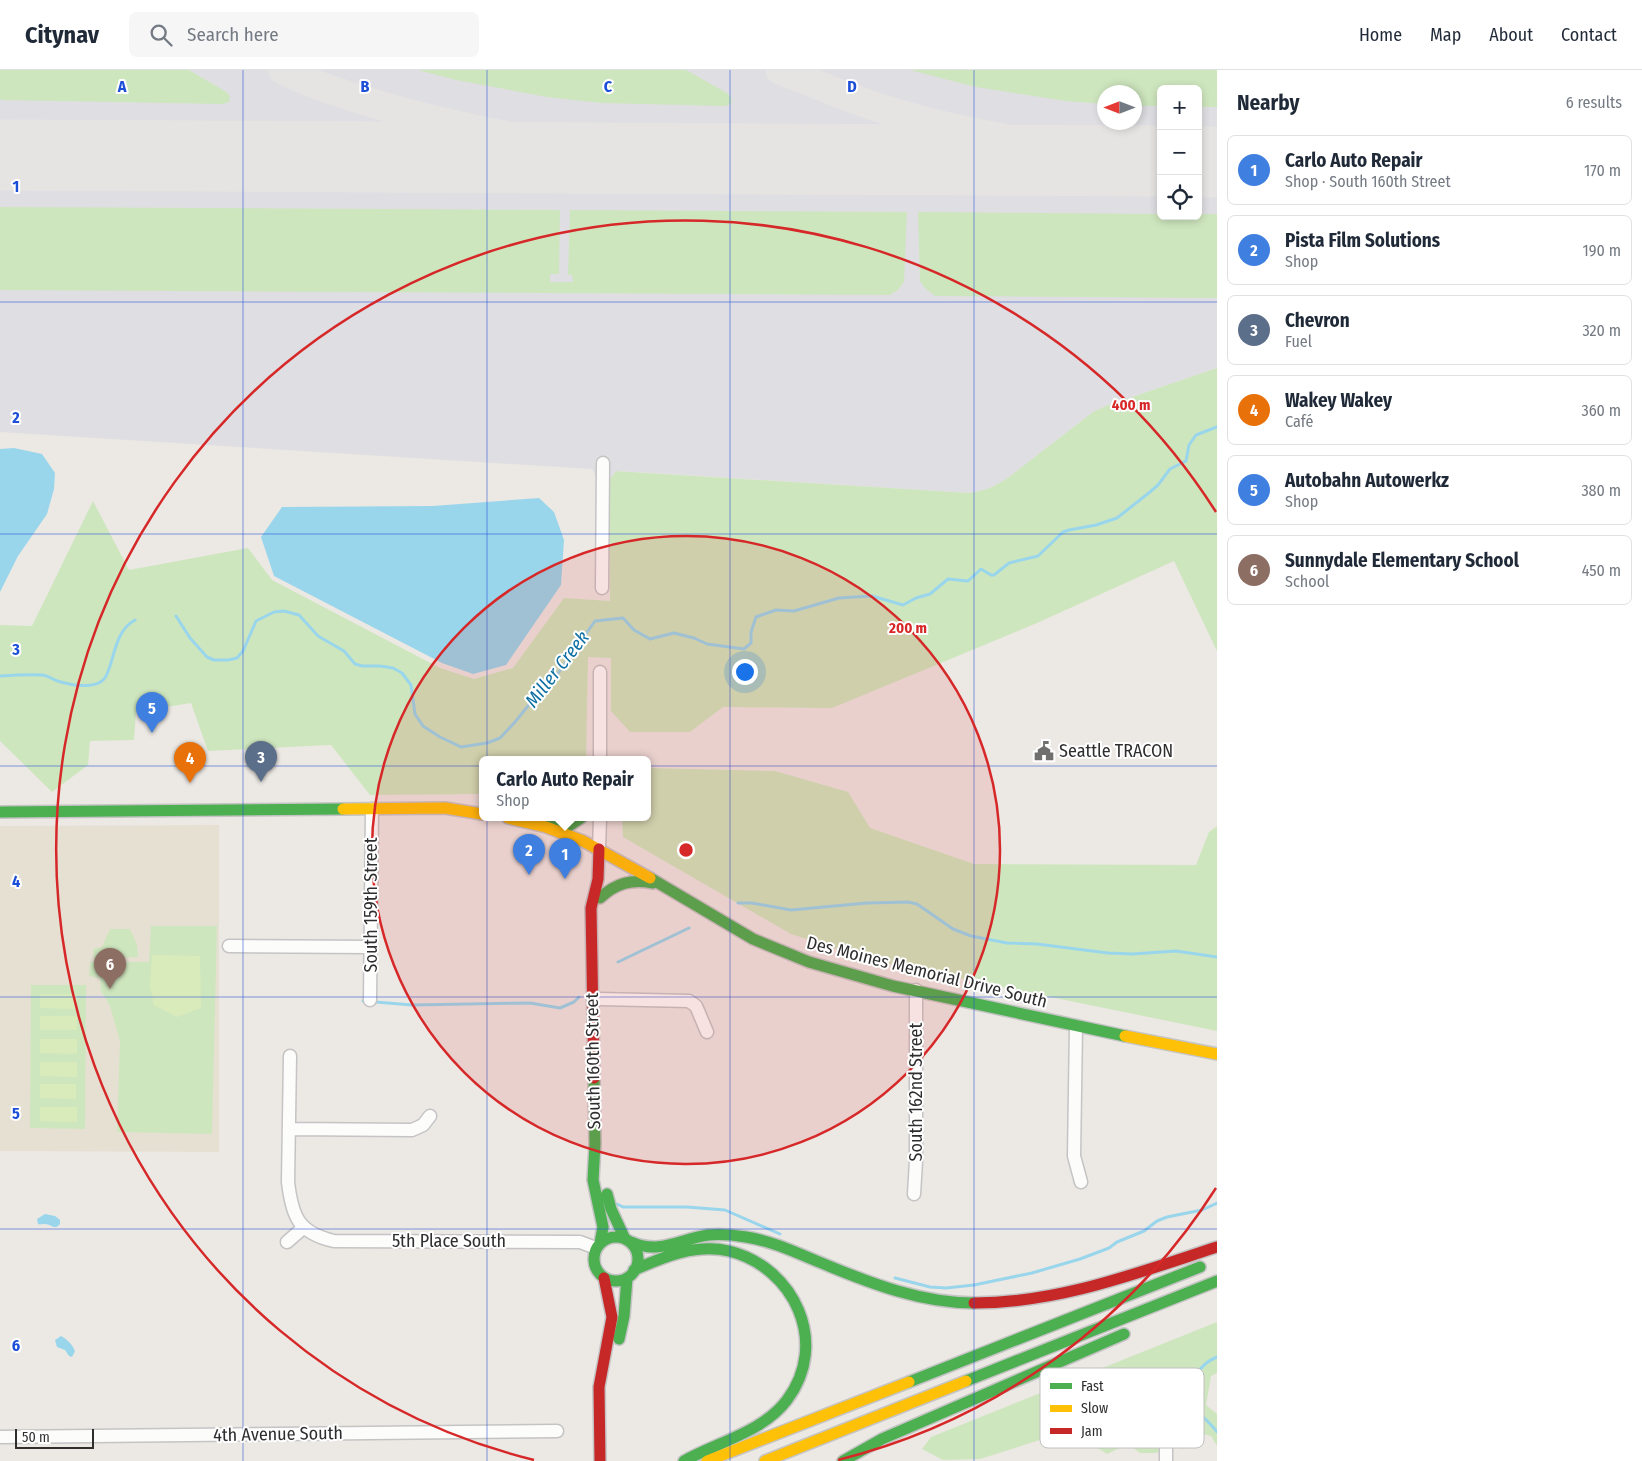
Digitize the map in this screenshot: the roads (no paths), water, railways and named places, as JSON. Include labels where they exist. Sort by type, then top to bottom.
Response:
[{"type":"main road","points":[[0,812],[446,808],[479,814]]},
{"type":"main road","name":"Des Moines Memorial Drive South","points":[[522,821],[546,826],[599,849],[752,938],[788,955],[829,969],[1076,1026],[1217,1054]]},
{"type":"main road","points":[[546,826],[569,826],[576,821]]},
{"type":"main road","name":"South 160th Street","points":[[599,849],[599,999],[600,1039],[605,1070],[605,1178],[611,1209],[628,1240]]},
{"type":"main road","name":"South 160th Street","points":[[598,879],[591,908],[593,1180],[603,1227],[598,1245]]},
{"type":"main road","points":[[600,898],[612,887],[622,882],[645,881],[659,884]]},
{"type":"main road","points":[[684,1461],[757,1425],[771,1416],[788,1398],[800,1376],[806,1352],[806,1332],[802,1314],[790,1290],[774,1272],[754,1259],[729,1250],[703,1249],[680,1252],[655,1260],[616,1281],[604,1278],[599,1273],[594,1261],[598,1245],[612,1237],[628,1240],[638,1246],[652,1249],[712,1235],[757,1239],[772,1243],[878,1285],[926,1298],[973,1304],[1043,1299],[1081,1290],[1217,1247]]},
{"type":"main road","points":[[604,1455],[612,1362],[622,1328],[631,1274],[638,1256],[628,1240]]},
{"type":"main road","points":[[707,1461],[1208,1264]]},
{"type":"main road","points":[[604,1278],[612,1317],[599,1387],[604,1455]]},
{"type":"main road","points":[[765,1461],[1217,1281]]},
{"type":"main road","points":[[1046,1368],[1136,1329]]},
{"type":"main road","points":[[842,1461],[882,1439],[1040,1371]]},
{"type":"street","points":[[602,588],[603,463]]},
{"type":"street","points":[[600,672],[600,756]]},
{"type":"street","name":"South 159th Street","points":[[370,1000],[372,809]]},
{"type":"street","name":"South 160th Street","points":[[599,849],[600,821]]},
{"type":"street","points":[[229,946],[371,947]]},
{"type":"street","name":"South 162nd Street","points":[[914,1194],[916,1160],[916,990]]},
{"type":"street","points":[[599,999],[688,1001],[696,1006],[707,1032]]},
{"type":"street","points":[[1076,1026],[1074,1156],[1081,1182]]},
{"type":"street","points":[[287,1242],[303,1228],[290,1200],[288,1182],[290,1056]]},
{"type":"street","points":[[288,1129],[412,1130],[423,1125],[430,1116]]},
{"type":"street","name":"5th Place South","points":[[303,1228],[317,1237],[334,1241],[580,1242],[598,1245]]},
{"type":"street","name":"4th Avenue South","points":[[0,1436],[557,1431]]},
{"type":"water","points":[[14,448],[42,454],[55,473],[54,489],[47,514],[18,556],[0,592],[0,449]]},
{"type":"water","points":[[539,498],[554,512],[564,540],[561,585],[506,665],[473,674],[442,663],[274,576],[261,537],[282,507],[433,506]]},
{"type":"water","points":[[45,1214],[55,1216],[60,1220],[60,1224],[54,1227],[47,1224],[38,1224],[37,1219]]},
{"type":"water","points":[[61,1336],[70,1342],[74,1349],[72,1357],[65,1350],[57,1347],[55,1340]]},
{"type":"waterway","name":"Miller Creek","points":[[176,616],[190,638],[207,657],[214,660],[228,660],[237,658],[243,651],[256,621],[274,612],[284,611],[299,615],[318,636],[344,651],[355,664],[393,668],[402,673],[411,685],[415,714],[423,726],[461,747],[487,743],[500,738],[515,722],[559,672],[595,621],[623,618],[634,630],[650,639],[674,633],[694,638],[707,644],[744,649],[751,643],[751,632],[756,617],[776,610],[794,611],[839,598],[872,596],[903,605],[916,598],[930,594],[948,579],[968,581],[981,569],[994,575],[1009,563],[1038,556],[1063,532],[1096,525],[1117,518],[1158,485],[1170,469],[1186,461],[1189,445],[1196,435],[1217,427]]},
{"type":"waterway","name":"Miller Creek","points":[[0,676],[43,675],[73,685],[87,686],[99,683],[107,674],[119,637],[128,625],[135,620]]},
{"type":"waterway","points":[[738,903],[752,903],[791,910],[867,903],[908,902],[917,904],[953,929],[971,936],[1007,943],[1037,944],[1108,953],[1132,954],[1176,951],[1217,957]]},
{"type":"waterway","points":[[618,962],[689,928]]},
{"type":"waterway","points":[[363,1001],[412,1005],[530,1003],[560,1008],[574,1002],[579,997]]},
{"type":"waterway","points":[[895,1278],[930,1287],[946,1288],[974,1285],[1032,1273],[1080,1259],[1109,1248],[1117,1242],[1144,1231],[1157,1221],[1167,1217],[1202,1210],[1217,1203]]},
{"type":"waterway","points":[[617,1204],[623,1207],[687,1207],[725,1210],[780,1234]]},
{"type":"waterway","name":"Miller Creek","points":[[1201,1368],[1217,1357]]},
{"type":"waterway","name":"Miller Creek","points":[[1204,1418],[1217,1432]]},
{"type":"place","name":"Autobahn Autowerkz","points":[[152,733]]},
{"type":"place","name":"Seattle TRACON","points":[[1044,751]]},
{"type":"place","name":"Chevron","points":[[261,782]]},
{"type":"place","name":"Wakey Wakey","points":[[190,783]]},
{"type":"place","name":"Pista Film Solutions","points":[[529,875]]},
{"type":"place","name":"Carlo Auto Repair","points":[[565,879]]},
{"type":"place","name":"Sunnydale Elementary School","points":[[110,989]]}]
